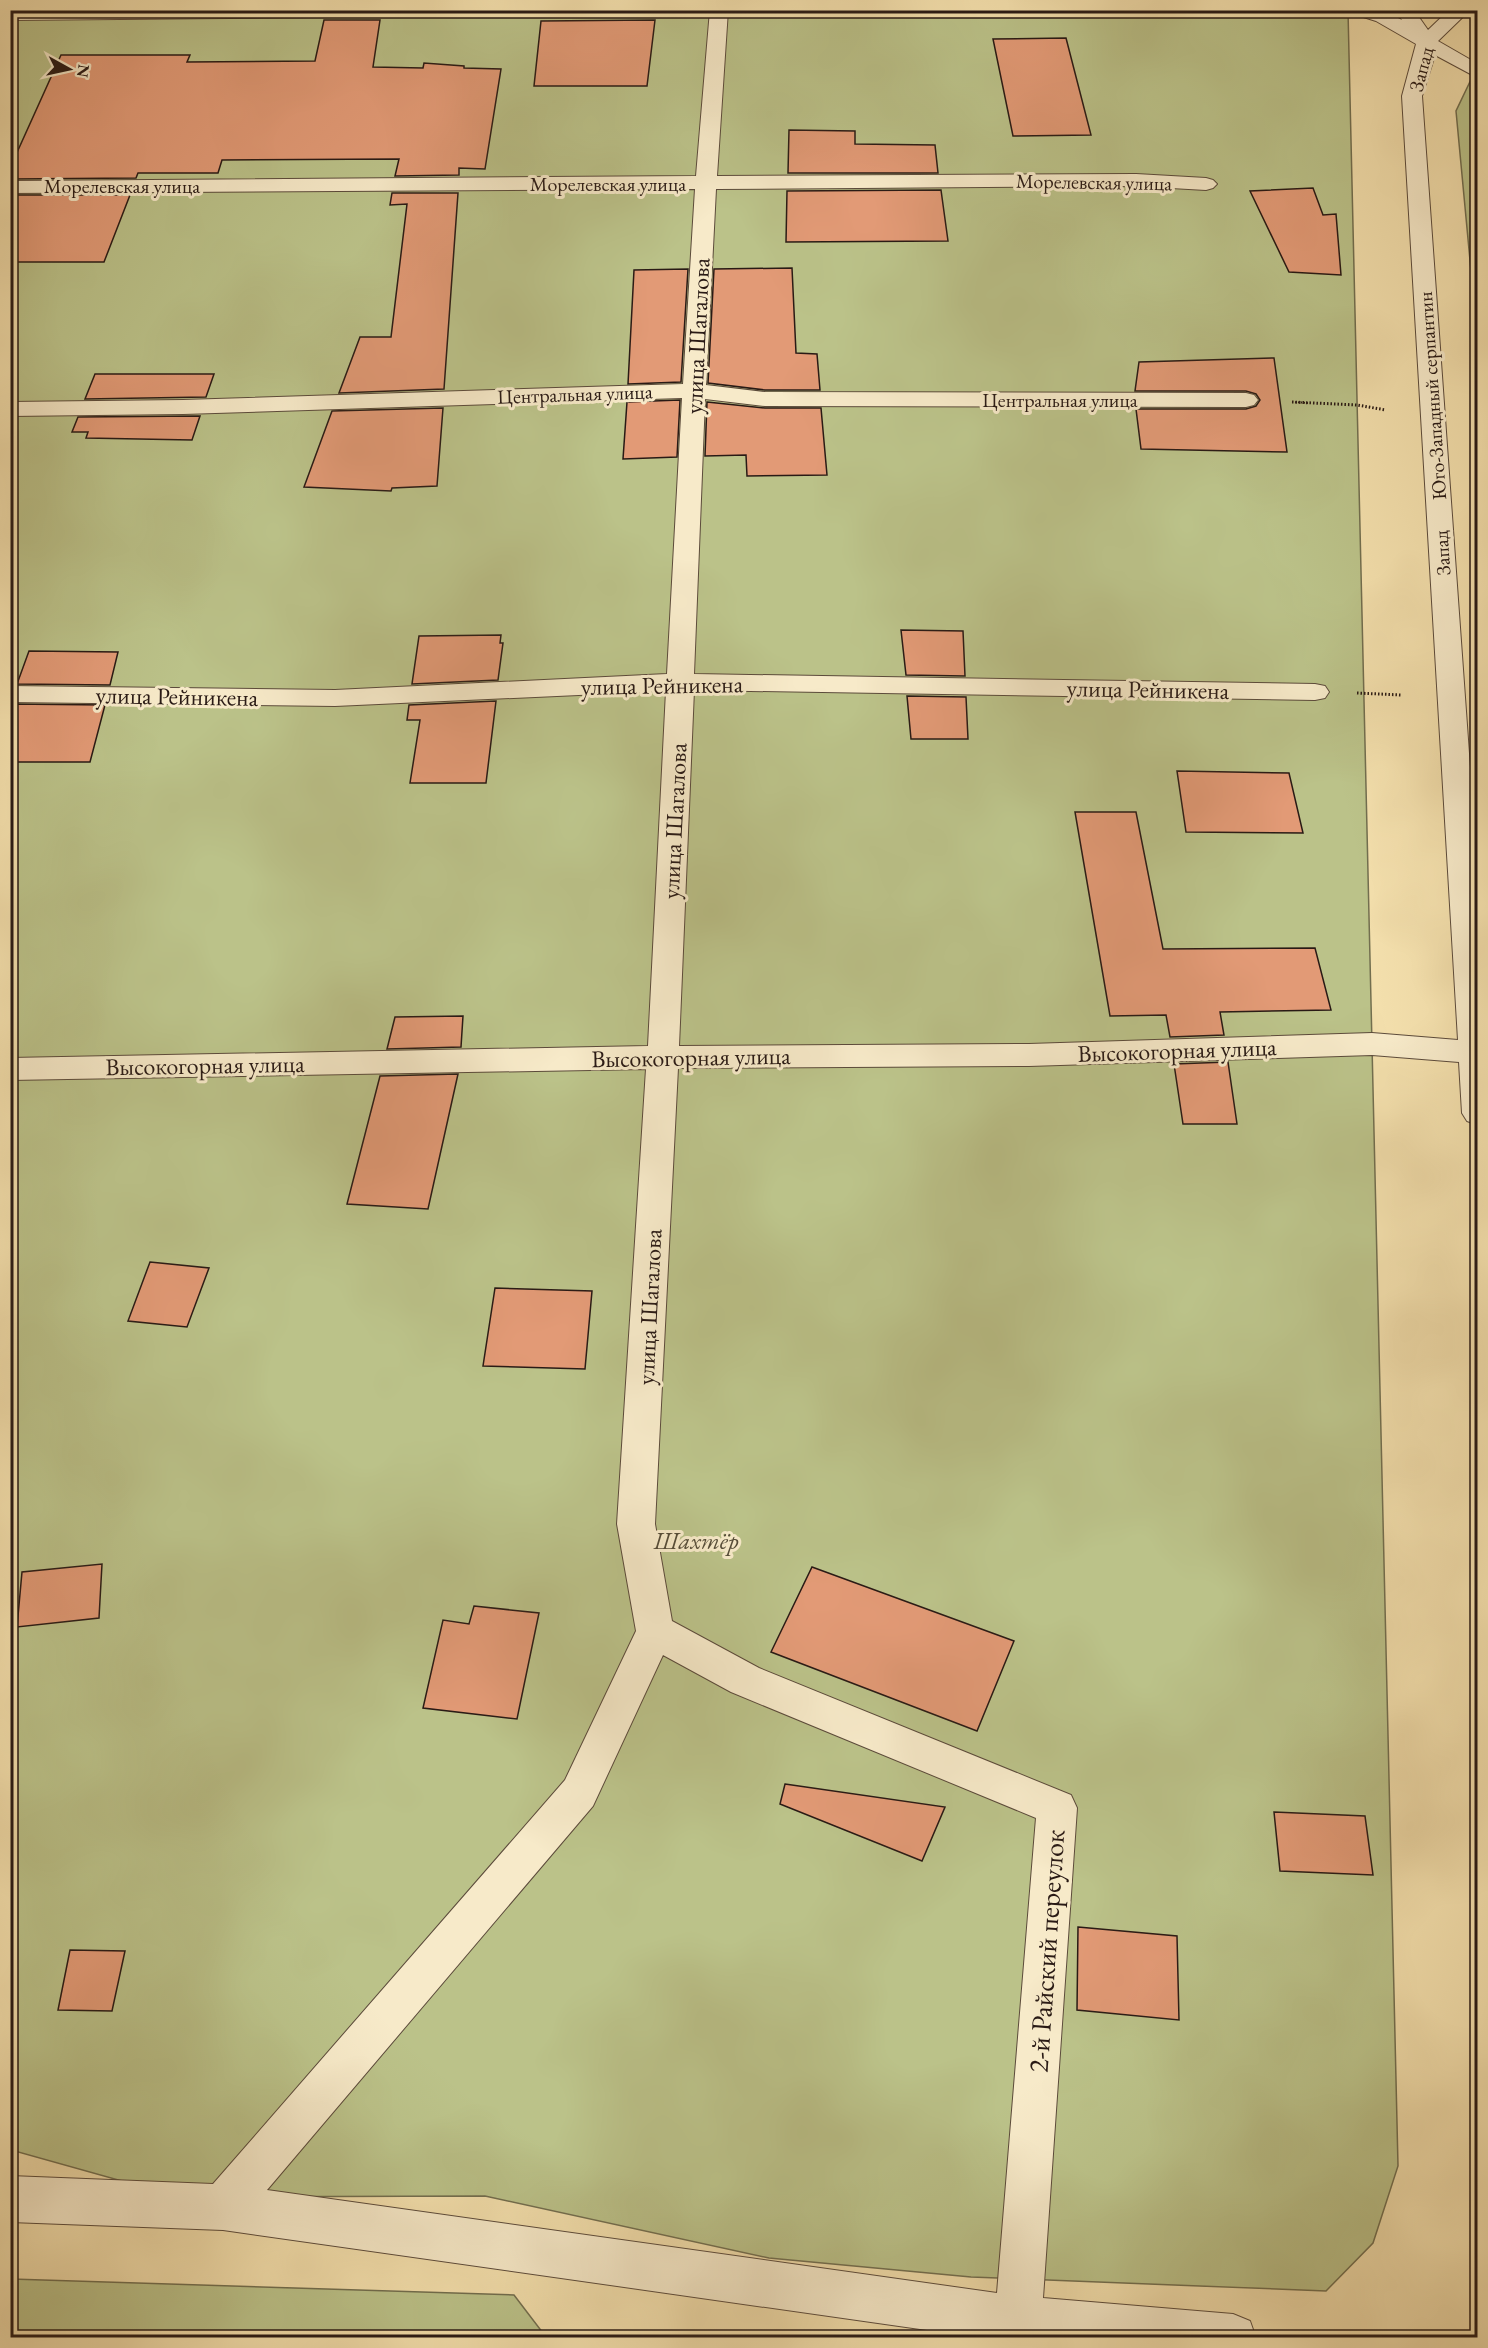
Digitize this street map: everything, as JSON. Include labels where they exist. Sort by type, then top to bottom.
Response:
[{"type":"street","points":[[10,14],[438,10]]},
{"type":"street","name":"улица Шагалова","points":[[655,1631],[636,1524],[663,1057],[694,391],[719,10]]},
{"type":"street","points":[[1362,10],[1383,16],[1478,72]]},
{"type":"street","points":[[1404,10],[1426,40]]},
{"type":"street","name":"Запад","points":[[1426,40],[1461,10]]},
{"type":"street","name":"Юго-Западный серпантин","points":[[1426,40],[1414,125],[1478,1113]]},
{"type":"street","name":"Морелевская улица","points":[[10,187],[1136,180],[1206,184]]},
{"type":"street","name":"Центральная улица","points":[[10,409],[195,407],[638,391],[694,391],[765,399],[1246,400]]},
{"type":"street","name":"улица Рейникена","points":[[10,694],[335,698],[680,682],[1315,692]]},
{"type":"street","name":"Высокогорная улица","points":[[10,1069],[663,1057],[1029,1055],[1372,1044],[1473,1052]]},
{"type":"street","points":[[223,2207],[579,1793],[655,1631]]},
{"type":"street","name":"2-й Райский переулок","points":[[655,1631],[745,1680],[1057,1808],[1018,2319]]},
{"type":"street","points":[[10,2199],[223,2207],[1018,2319],[1233,2337]]},
{"type":"path","points":[[1246,400],[1357,405],[1433,418]]},
{"type":"path","points":[[1315,692],[1451,697]]},
{"type":"green space","name":"Шахтёр","points":[[10,11],[1348,11],[1398,2166],[1373,2243],[1326,2291],[971,2277],[769,2258],[485,2196],[179,2197],[11,2150]]},
{"type":"green space","points":[[1477,67],[1477,335],[1456,111]]},
{"type":"green space","points":[[11,2279],[514,2295],[546,2337],[11,2337]]},
{"type":"building","points":[[324,20],[380,20],[373,67],[423,68],[424,63],[464,66],[464,68],[501,69],[485,169],[459,168],[459,175],[395,176],[399,159],[222,160],[218,173],[138,173],[136,178],[10,179],[10,168],[61,55],[190,55],[187,62],[315,61]]},
{"type":"building","points":[[655,20],[647,86],[534,86],[541,21]]},
{"type":"building","points":[[1066,38],[1091,135],[1013,136],[993,39]]},
{"type":"building","points":[[789,130],[855,131],[855,144],[935,145],[938,173],[788,173]]},
{"type":"building","points":[[1313,188],[1323,215],[1336,214],[1341,275],[1289,272],[1250,191]]},
{"type":"building","points":[[941,190],[948,241],[786,242],[787,191]]},
{"type":"building","points":[[392,193],[458,193],[444,389],[339,393],[360,337],[391,337],[407,204],[390,205]]},
{"type":"building","points":[[10,195],[130,195],[104,262],[10,262]]},
{"type":"building","points":[[792,268],[796,353],[817,354],[820,390],[765,390],[708,383],[714,269]]},
{"type":"building","points":[[688,269],[681,382],[628,384],[634,270]]},
{"type":"building","points":[[1274,358],[1287,452],[1141,449],[1136,409],[1246,409],[1256,406],[1260,400],[1256,394],[1246,391],[1135,391],[1139,362]]},
{"type":"building","points":[[95,374],[214,374],[206,397],[85,399]]},
{"type":"building","points":[[680,400],[677,457],[623,459],[627,402]]},
{"type":"building","points":[[707,402],[765,408],[821,408],[827,475],[747,476],[746,455],[705,456]]},
{"type":"building","points":[[443,408],[437,486],[392,488],[391,491],[304,487],[332,411]]},
{"type":"building","points":[[200,416],[192,440],[86,438],[88,432],[72,432],[78,417]]},
{"type":"building","points":[[901,630],[963,631],[965,676],[906,675]]},
{"type":"building","points":[[501,635],[500,643],[503,643],[498,680],[412,684],[419,636]]},
{"type":"building","points":[[29,651],[118,652],[110,685],[17,684]]},
{"type":"building","points":[[907,696],[966,697],[968,739],[911,739]]},
{"type":"building","points":[[496,701],[486,783],[410,783],[420,720],[407,720],[409,705]]},
{"type":"building","points":[[10,704],[105,705],[90,762],[10,762]]},
{"type":"building","points":[[1177,771],[1289,773],[1303,833],[1186,832]]},
{"type":"building","points":[[1075,812],[1136,812],[1163,949],[1315,948],[1331,1010],[1220,1012],[1224,1035],[1170,1037],[1166,1015],[1110,1016]]},
{"type":"building","points":[[463,1016],[461,1047],[387,1049],[395,1017]]},
{"type":"building","points":[[1228,1062],[1237,1124],[1183,1124],[1174,1064]]},
{"type":"building","points":[[458,1074],[428,1209],[347,1204],[380,1076]]},
{"type":"building","points":[[150,1262],[209,1268],[187,1327],[128,1321]]},
{"type":"building","points":[[495,1288],[592,1291],[585,1369],[483,1366]]},
{"type":"building","points":[[102,1564],[99,1618],[17,1627],[22,1572]]},
{"type":"building","points":[[812,1567],[1014,1641],[977,1731],[771,1652]]},
{"type":"building","points":[[474,1606],[539,1613],[517,1719],[423,1708],[443,1620],[469,1624]]},
{"type":"building","points":[[785,1784],[945,1807],[922,1861],[780,1804]]},
{"type":"building","points":[[1274,1812],[1365,1816],[1373,1875],[1280,1871]]},
{"type":"building","points":[[1078,1927],[1177,1936],[1179,2020],[1077,2010]]},
{"type":"building","points":[[70,1950],[125,1951],[112,2011],[58,2010]]}]
